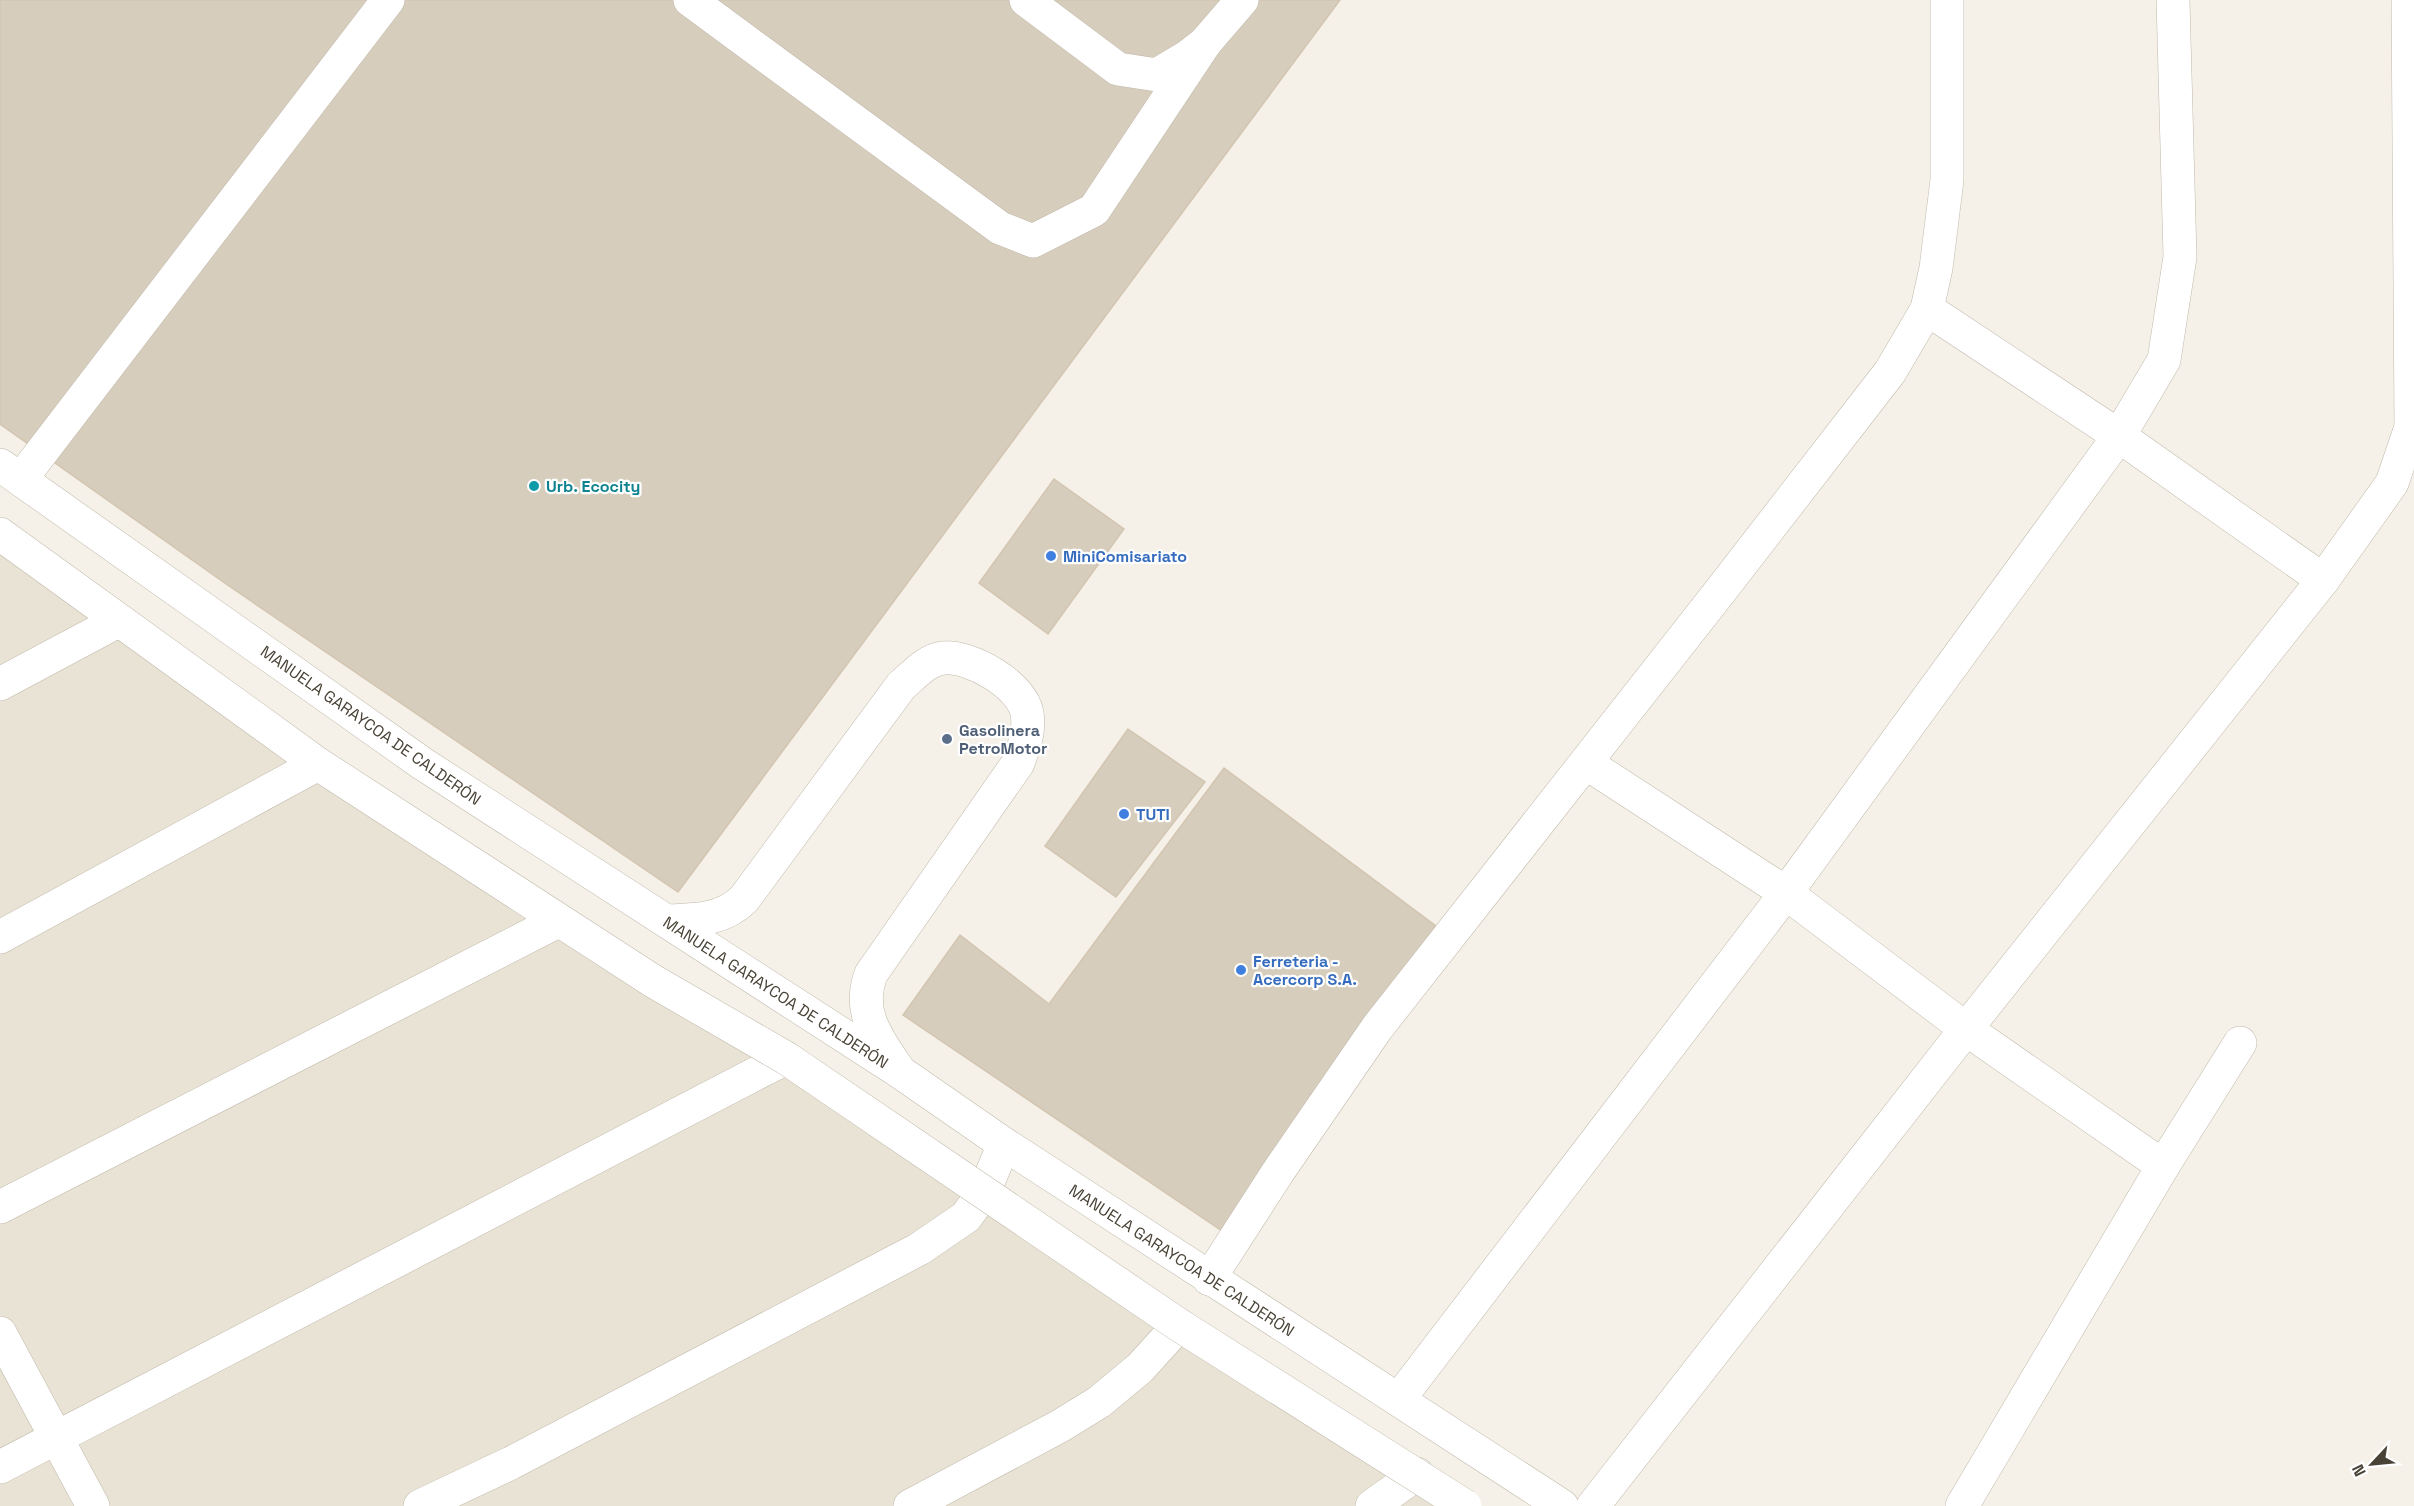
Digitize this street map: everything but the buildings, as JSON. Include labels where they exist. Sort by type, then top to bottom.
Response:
[{"type":"street","points":[[10,472],[388,0]]},
{"type":"street","points":[[690,0],[1000,228],[1033,241],[1094,210],[1205,43],[1242,0]]},
{"type":"street","points":[[1026,0],[1118,69],[1157,75],[1205,43]]},
{"type":"street","points":[[1209,1279],[1278,1172],[1377,1028],[1890,372],[1927,309],[1936,268],[1947,180],[1947,0]]},
{"type":"street","points":[[1399,1399],[1786,893],[2119,436],[2164,360],[2180,257],[2173,0]]},
{"type":"street","points":[[1593,1506],[1966,1029],[2323,580],[2392,483],[2411,427],[2408,0]]},
{"type":"street","points":[[1927,309],[2119,436],[2323,580]]},
{"type":"street","name":"MANUELA GARAYCOA DE CALDERÓN","points":[[10,472],[423,764],[900,1072],[1004,1144],[1209,1279],[1399,1399],[1562,1506]]},
{"type":"street","points":[[0,534],[318,764],[653,981],[786,1058],[1179,1324],[1465,1506]]},
{"type":"street","points":[[0,684],[118,621]]},
{"type":"street","points":[[667,921],[713,917],[733,910],[744,899],[901,687],[924,665],[941,658],[961,658],[1001,679],[1022,699],[1027,712],[1028,735],[1018,763],[871,974],[865,989],[867,1014],[875,1036],[900,1072]]},
{"type":"street","points":[[1586,763],[1786,893],[1966,1029],[2163,1166]]},
{"type":"street","points":[[0,937],[318,764]]},
{"type":"street","points":[[0,1207],[558,921]]},
{"type":"street","points":[[1962,1506],[2163,1166],[2240,1043]]},
{"type":"street","points":[[0,1467],[786,1058]]},
{"type":"street","points":[[420,1506],[511,1463],[919,1249],[966,1217],[984,1192],[1004,1144]]},
{"type":"street","points":[[910,1506],[1060,1426],[1099,1402],[1140,1368],[1179,1324]]},
{"type":"street","points":[[0,1333],[93,1506]]},
{"type":"street","points":[[1372,1506],[1417,1474]]},
{"type":"shaded area","points":[[0,549],[1445,1506],[0,1506]]},
{"type":"place","name":"Urb. Ecocity","points":[[534,486]]},
{"type":"place","name":"MiniComisariato","points":[[1051,556]]},
{"type":"place","name":"Gasolinera PetroMotor","points":[[947,739]]},
{"type":"place","name":"TUTI","points":[[1124,814]]},
{"type":"place","name":"Ferreteria - Acercorp S.A.","points":[[1241,970]]}]
